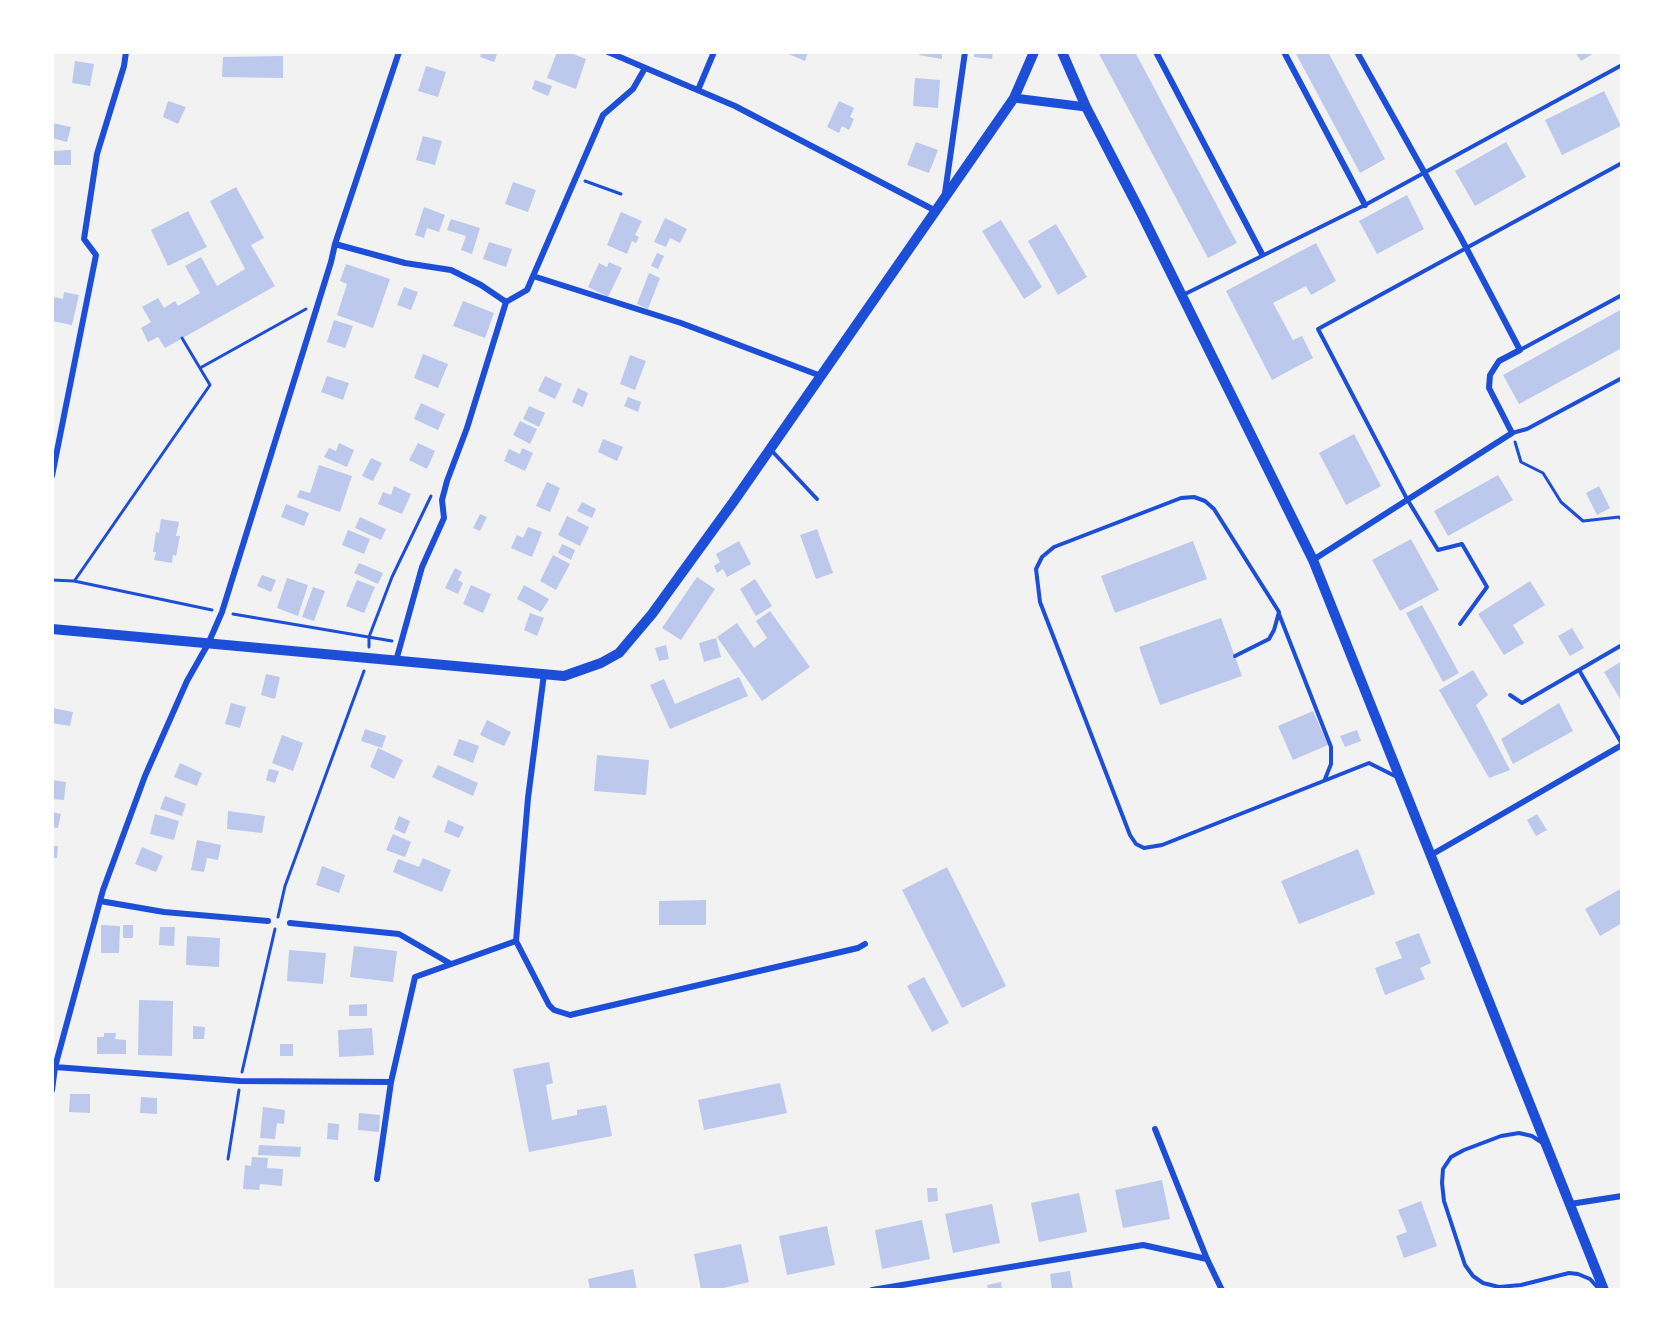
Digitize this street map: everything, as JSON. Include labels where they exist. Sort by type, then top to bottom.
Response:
[{"type":"main road","points":[[52,629],[564,676],[601,663],[620,653],[652,614],[771,449],[1014,98],[1034,52]]},
{"type":"main road","points":[[1062,52],[1086,107],[1313,560],[1570,1204],[1602,1290]]},
{"type":"street","points":[[52,476],[96,255],[84,239],[97,154],[124,66],[126,52]]},
{"type":"street","points":[[52,1090],[55,1067],[100,901],[145,776],[187,681],[208,644],[222,612],[335,244],[399,52]]},
{"type":"street","points":[[608,52],[735,106],[936,211]]},
{"type":"street","points":[[698,90],[714,52]]},
{"type":"street","points":[[944,199],[964,52]]},
{"type":"street","points":[[1156,52],[1262,254]]},
{"type":"street","points":[[1284,52],[1365,205]]},
{"type":"street","points":[[1313,560],[1512,433],[1489,388],[1490,375],[1499,361],[1520,350],[1466,247],[1357,52]]},
{"type":"street","points":[[396,661],[422,567],[444,518],[442,500],[447,481],[467,428],[506,302],[527,290],[603,115],[633,90],[645,68]]},
{"type":"street","points":[[1014,98],[1086,107]]},
{"type":"street","points":[[335,244],[405,263],[451,270],[481,285],[506,302]]},
{"type":"street","points":[[533,276],[681,323],[822,376]]},
{"type":"street","points":[[544,674],[528,798],[516,941],[554,1011],[570,1015],[858,948],[865,944]]},
{"type":"street","points":[[1431,855],[1622,744]]},
{"type":"street","points":[[100,901],[164,912],[268,921]]},
{"type":"street","points":[[290,923],[399,934],[451,964]]},
{"type":"street","points":[[377,1179],[391,1082],[415,977],[516,941]]},
{"type":"street","points":[[55,1067],[240,1081],[391,1082]]},
{"type":"street","points":[[1155,1129],[1207,1259],[1222,1290]]},
{"type":"street","points":[[1570,1204],[1622,1196]]},
{"type":"street","points":[[872,1290],[1143,1245],[1207,1259]]},
{"type":"lane","points":[[1182,295],[1365,205],[1621,66]]},
{"type":"lane","points":[[1460,624],[1487,587],[1462,544],[1438,550],[1407,499],[1318,329],[1622,163]]},
{"type":"lane","points":[[1520,350],[1622,295]]},
{"type":"lane","points":[[1512,433],[1527,429],[1622,378]]},
{"type":"lane","points":[[771,449],[817,499]]},
{"type":"lane","points":[[1325,780],[1331,764],[1331,747],[1279,612],[1214,509],[1205,501],[1194,497],[1181,498],[1054,547],[1042,557],[1036,569],[1040,602],[1130,835],[1136,844],[1144,848],[1162,845],[1369,763],[1399,777]]},
{"type":"lane","points":[[1235,657],[1269,639],[1279,612]]},
{"type":"lane","points":[[1510,695],[1522,703],[1622,645]]},
{"type":"lane","points":[[1580,670],[1622,744]]},
{"type":"lane","points":[[1546,1146],[1532,1136],[1519,1132],[1501,1136],[1451,1157],[1443,1169],[1444,1201],[1466,1265],[1473,1276],[1483,1283],[1499,1287],[1521,1285],[1569,1273],[1590,1279],[1602,1290]]},
{"type":"path","points":[[575,178],[621,194]]},
{"type":"path","points":[[200,368],[317,302]]},
{"type":"path","points":[[74,581],[210,385],[182,338]]},
{"type":"path","points":[[1512,433],[1521,462],[1543,473],[1561,502],[1583,521],[1621,518]]},
{"type":"path","points":[[228,1159],[240,1081],[285,886],[368,658],[369,637],[392,577],[418,519],[435,488]]},
{"type":"building","points":[[482,52],[498,52],[494,62],[480,57]]},
{"type":"building","points":[[557,52],[568,52],[586,59],[576,89],[547,78]]},
{"type":"building","points":[[784,52],[808,52],[805,61]]},
{"type":"building","points":[[920,52],[942,52],[942,59],[919,55]]},
{"type":"building","points":[[974,52],[993,52],[992,59],[974,57]]},
{"type":"building","points":[[1098,52],[1135,52],[1237,243],[1208,258]]},
{"type":"building","points":[[1295,52],[1328,52],[1385,159],[1360,173]]},
{"type":"building","points":[[1575,52],[1596,52],[1581,61]]},
{"type":"building","points":[[283,56],[283,78],[222,77],[223,57]]},
{"type":"building","points":[[75,61],[94,64],[90,86],[72,83]]},
{"type":"building","points":[[426,66],[446,72],[438,97],[418,91]]},
{"type":"building","points":[[915,78],[940,80],[938,108],[913,106]]},
{"type":"building","points":[[535,80],[552,86],[548,96],[532,89]]},
{"type":"building","points":[[1604,91],[1621,126],[1562,155],[1545,120]]},
{"type":"building","points":[[168,101],[186,107],[178,124],[163,117]]},
{"type":"building","points":[[839,101],[854,108],[850,117],[854,119],[849,130],[842,126],[839,133],[827,127]]},
{"type":"building","points":[[52,123],[71,127],[67,142],[52,138]]},
{"type":"building","points":[[423,136],[442,141],[435,165],[416,160]]},
{"type":"building","points":[[916,142],[938,150],[929,173],[907,165]]},
{"type":"building","points":[[1506,142],[1526,177],[1475,206],[1455,171]]},
{"type":"building","points":[[71,150],[71,165],[52,165],[52,151]]},
{"type":"building","points":[[513,182],[536,190],[528,212],[505,204]]},
{"type":"building","points":[[236,187],[264,238],[251,245],[275,286],[165,348],[158,337],[148,342],[141,328],[151,322],[142,307],[158,298],[164,308],[175,301],[178,306],[200,293],[185,266],[201,257],[217,286],[245,269],[210,201]]},
{"type":"building","points":[[1407,195],[1424,229],[1377,254],[1359,221]]},
{"type":"building","points":[[424,207],[445,215],[439,232],[427,228],[424,238],[415,235]]},
{"type":"building","points":[[188,211],[207,247],[168,266],[151,230]]},
{"type":"building","points":[[621,212],[642,221],[635,235],[639,237],[636,243],[632,241],[627,254],[607,245]]},
{"type":"building","points":[[665,218],[687,229],[680,243],[670,238],[666,247],[654,242]]},
{"type":"building","points":[[451,219],[480,228],[472,254],[461,250],[466,236],[447,230]]},
{"type":"building","points":[[1001,220],[1042,287],[1024,299],[982,231]]},
{"type":"building","points":[[1056,224],[1087,277],[1058,295],[1028,241]]},
{"type":"building","points":[[489,242],[512,249],[506,267],[483,259]]},
{"type":"building","points":[[1316,243],[1336,281],[1311,295],[1306,286],[1273,303],[1293,340],[1302,336],[1313,358],[1272,380],[1226,291]]},
{"type":"building","points":[[657,253],[664,256],[658,269],[651,266]]},
{"type":"building","points":[[609,262],[622,268],[608,297],[588,287],[599,263],[607,267]]},
{"type":"building","points":[[346,264],[390,279],[373,328],[337,315],[347,284],[340,281]]},
{"type":"building","points":[[649,273],[660,278],[648,309],[637,304]]},
{"type":"building","points":[[404,287],[418,292],[411,310],[397,305]]},
{"type":"building","points":[[64,292],[79,295],[72,325],[52,321],[54,297],[63,299]]},
{"type":"building","points":[[463,301],[494,313],[485,338],[453,326]]},
{"type":"building","points":[[1622,309],[1622,348],[1519,404],[1503,375]]},
{"type":"building","points":[[334,320],[353,326],[345,348],[327,342]]},
{"type":"building","points":[[423,354],[448,364],[438,388],[414,378]]},
{"type":"building","points":[[630,355],[646,361],[635,390],[620,384]]},
{"type":"building","points":[[327,376],[349,383],[343,400],[321,392]]},
{"type":"building","points":[[545,376],[562,384],[555,399],[538,391]]},
{"type":"building","points":[[578,388],[588,393],[583,407],[572,402]]},
{"type":"building","points":[[628,397],[641,402],[638,412],[624,406]]},
{"type":"building","points":[[421,403],[445,414],[438,430],[414,419]]},
{"type":"building","points":[[529,406],[545,413],[539,427],[523,419]]},
{"type":"building","points":[[520,421],[537,429],[530,444],[513,435]]},
{"type":"building","points":[[1354,434],[1381,486],[1346,505],[1319,453]]},
{"type":"building","points":[[603,439],[623,447],[617,461],[598,452]]},
{"type":"building","points":[[339,443],[354,450],[347,467],[324,457],[329,448],[336,451]]},
{"type":"building","points":[[418,443],[435,451],[427,469],[409,460]]},
{"type":"building","points":[[522,448],[533,453],[525,471],[504,461],[509,449],[520,454]]},
{"type":"building","points":[[371,458],[382,463],[373,481],[362,476]]},
{"type":"building","points":[[319,465],[352,476],[340,512],[297,497],[300,490],[310,493]]},
{"type":"building","points":[[1498,475],[1513,500],[1448,536],[1434,511]]},
{"type":"building","points":[[547,482],[560,488],[550,512],[536,506]]},
{"type":"building","points":[[394,486],[411,494],[402,514],[378,504],[383,492],[391,495]]},
{"type":"building","points":[[1599,486],[1610,508],[1597,515],[1586,493]]},
{"type":"building","points":[[582,502],[596,509],[592,518],[577,511]]},
{"type":"building","points":[[286,504],[309,513],[304,526],[281,517]]},
{"type":"building","points":[[480,514],[487,517],[480,531],[473,528]]},
{"type":"building","points":[[567,516],[589,527],[580,546],[558,535]]},
{"type":"building","points":[[360,517],[386,529],[381,540],[355,528]]},
{"type":"building","points":[[161,519],[179,522],[176,536],[180,536],[176,556],[173,555],[172,563],[154,560],[156,532],[159,533]]},
{"type":"building","points":[[528,527],[542,532],[532,557],[511,548],[517,535],[523,538]]},
{"type":"building","points":[[817,529],[833,573],[816,579],[800,535]]},
{"type":"building","points":[[348,530],[370,539],[364,554],[342,545]]},
{"type":"building","points":[[1411,539],[1439,590],[1400,611],[1372,560]]},
{"type":"building","points":[[739,541],[751,564],[727,577],[723,569],[717,573],[714,566],[720,562],[716,554]]},
{"type":"building","points":[[1193,541],[1207,579],[1115,613],[1101,576]]},
{"type":"building","points":[[562,544],[575,550],[571,560],[558,553]]},
{"type":"building","points":[[553,555],[570,564],[556,590],[540,581]]},
{"type":"building","points":[[359,563],[383,573],[378,584],[354,573]]},
{"type":"building","points":[[455,568],[462,572],[458,580],[463,583],[458,594],[445,588]]},
{"type":"building","points":[[262,575],[276,580],[271,592],[257,586]]},
{"type":"building","points":[[697,577],[715,589],[681,640],[662,628]]},
{"type":"building","points":[[287,578],[308,585],[298,616],[277,608]]},
{"type":"building","points":[[755,579],[772,606],[756,616],[740,589]]},
{"type":"building","points":[[357,580],[375,587],[364,613],[346,606]]},
{"type":"building","points":[[1530,581],[1545,605],[1513,625],[1524,643],[1504,655],[1478,614]]},
{"type":"building","points":[[471,585],[491,594],[483,613],[463,604]]},
{"type":"building","points":[[524,585],[549,599],[541,612],[517,599]]},
{"type":"building","points":[[313,587],[325,591],[314,621],[302,617]]},
{"type":"building","points":[[1422,605],[1459,673],[1443,682],[1406,613]]},
{"type":"building","points":[[770,611],[810,667],[762,701],[717,637],[737,623],[754,648],[767,638],[756,621]]},
{"type":"building","points":[[530,613],[544,618],[537,636],[524,630]]},
{"type":"building","points":[[1221,618],[1242,676],[1160,705],[1139,647]]},
{"type":"building","points":[[1572,628],[1584,648],[1570,656],[1558,636]]},
{"type":"building","points":[[716,638],[721,657],[704,662],[699,643]]},
{"type":"building","points":[[666,645],[669,659],[659,661],[655,648]]},
{"type":"building","points":[[1622,661],[1622,702],[1604,672]]},
{"type":"building","points":[[1473,670],[1488,695],[1476,705],[1510,770],[1489,778],[1439,690]]},
{"type":"building","points":[[266,674],[280,677],[275,699],[261,695]]},
{"type":"building","points":[[739,677],[748,696],[670,729],[650,685],[664,679],[675,704]]},
{"type":"building","points":[[231,703],[246,707],[240,728],[225,724]]},
{"type":"building","points":[[1559,703],[1573,731],[1513,764],[1501,739]]},
{"type":"building","points":[[52,708],[73,712],[70,726],[52,723]]},
{"type":"building","points":[[1313,711],[1328,745],[1293,760],[1278,726]]},
{"type":"building","points":[[487,720],[511,732],[504,746],[480,735]]},
{"type":"building","points":[[365,729],[386,736],[382,748],[361,741]]},
{"type":"building","points":[[1357,730],[1361,741],[1345,747],[1340,736]]},
{"type":"building","points":[[282,735],[303,743],[293,771],[272,763]]},
{"type":"building","points":[[459,739],[479,746],[473,763],[453,755]]},
{"type":"building","points":[[378,748],[403,760],[394,779],[370,767]]},
{"type":"building","points":[[597,755],[649,760],[646,795],[594,791]]},
{"type":"building","points":[[180,763],[202,773],[197,786],[174,777]]},
{"type":"building","points":[[438,765],[478,783],[473,796],[432,777]]},
{"type":"building","points":[[269,769],[279,771],[275,783],[266,780]]},
{"type":"building","points":[[52,780],[66,782],[64,800],[52,799]]},
{"type":"building","points":[[165,796],[186,804],[182,816],[160,809]]},
{"type":"building","points":[[228,811],[265,816],[262,833],[227,829]]},
{"type":"building","points":[[52,812],[61,814],[58,828],[52,827]]},
{"type":"building","points":[[155,814],[179,821],[174,840],[150,834]]},
{"type":"building","points":[[1537,814],[1547,830],[1536,836],[1527,820]]},
{"type":"building","points":[[399,816],[410,821],[405,834],[394,829]]},
{"type":"building","points":[[448,820],[464,827],[459,838],[444,832]]},
{"type":"building","points":[[393,834],[411,842],[405,857],[386,850]]},
{"type":"building","points":[[197,840],[221,845],[218,860],[207,858],[204,872],[191,870]]},
{"type":"building","points":[[52,846],[58,846],[57,858],[52,858]]},
{"type":"building","points":[[142,847],[163,856],[156,872],[135,864]]},
{"type":"building","points":[[1358,849],[1375,894],[1299,924],[1281,881]]},
{"type":"building","points":[[423,858],[451,870],[442,892],[393,872],[398,859],[419,867]]},
{"type":"building","points":[[322,866],[345,875],[339,893],[316,885]]},
{"type":"building","points":[[947,867],[1006,986],[962,1008],[902,890]]},
{"type":"building","points":[[1622,888],[1622,923],[1600,936],[1585,909]]},
{"type":"building","points":[[706,900],[706,925],[659,925],[659,901]]},
{"type":"building","points":[[101,925],[120,926],[119,953],[101,953]]},
{"type":"building","points":[[123,925],[133,925],[133,938],[123,938]]},
{"type":"building","points":[[160,927],[175,927],[174,946],[159,945]]},
{"type":"building","points":[[1419,933],[1431,963],[1420,968],[1425,979],[1385,995],[1375,968],[1402,958],[1395,942]]},
{"type":"building","points":[[187,936],[220,938],[219,967],[186,965]]},
{"type":"building","points":[[354,946],[397,951],[393,982],[350,977]]},
{"type":"building","points":[[289,950],[326,953],[323,984],[287,981]]},
{"type":"building","points":[[924,977],[949,1023],[932,1032],[907,986]]},
{"type":"building","points":[[139,1000],[173,1001],[172,1056],[138,1055]]},
{"type":"building","points":[[367,1004],[367,1016],[349,1016],[349,1005]]},
{"type":"building","points":[[193,1026],[205,1027],[204,1039],[193,1039]]},
{"type":"building","points":[[372,1028],[374,1055],[339,1057],[338,1030]]},
{"type":"building","points":[[104,1033],[116,1033],[115,1039],[126,1040],[126,1054],[97,1054],[97,1037],[104,1037]]},
{"type":"building","points":[[280,1044],[293,1044],[293,1056],[280,1056]]},
{"type":"building","points":[[549,1062],[553,1083],[546,1085],[552,1120],[577,1115],[577,1110],[606,1105],[612,1136],[529,1152],[513,1069]]},
{"type":"building","points":[[780,1083],[787,1113],[704,1130],[698,1100]]},
{"type":"building","points":[[70,1094],[90,1094],[90,1113],[69,1112]]},
{"type":"building","points":[[141,1097],[157,1098],[157,1114],[140,1113]]},
{"type":"building","points":[[263,1107],[285,1110],[284,1124],[277,1123],[275,1139],[260,1138]]},
{"type":"building","points":[[359,1113],[380,1115],[379,1132],[358,1130]]},
{"type":"building","points":[[328,1123],[339,1124],[338,1140],[327,1139]]},
{"type":"building","points":[[259,1145],[301,1147],[300,1157],[258,1155]]},
{"type":"building","points":[[252,1157],[268,1158],[267,1168],[283,1169],[282,1186],[260,1184],[259,1190],[243,1189],[245,1165],[251,1166]]},
{"type":"building","points":[[1162,1180],[1170,1219],[1123,1228],[1115,1190]]},
{"type":"building","points":[[927,1188],[937,1188],[938,1201],[928,1202]]},
{"type":"building","points":[[1079,1193],[1087,1232],[1039,1242],[1031,1203]]},
{"type":"building","points":[[1421,1201],[1437,1246],[1404,1258],[1396,1236],[1407,1232],[1398,1210]]},
{"type":"building","points":[[992,1204],[1000,1243],[953,1253],[945,1214]]},
{"type":"building","points":[[922,1220],[930,1259],[882,1269],[875,1230]]},
{"type":"building","points":[[827,1226],[835,1265],[787,1275],[779,1236]]},
{"type":"building","points":[[741,1244],[749,1282],[715,1290],[701,1290],[694,1254]]},
{"type":"building","points":[[633,1269],[637,1290],[590,1290],[588,1279]]},
{"type":"building","points":[[1070,1271],[1073,1290],[1052,1290],[1050,1274]]},
{"type":"building","points":[[1001,1282],[1002,1290],[988,1290],[987,1285]]}]
